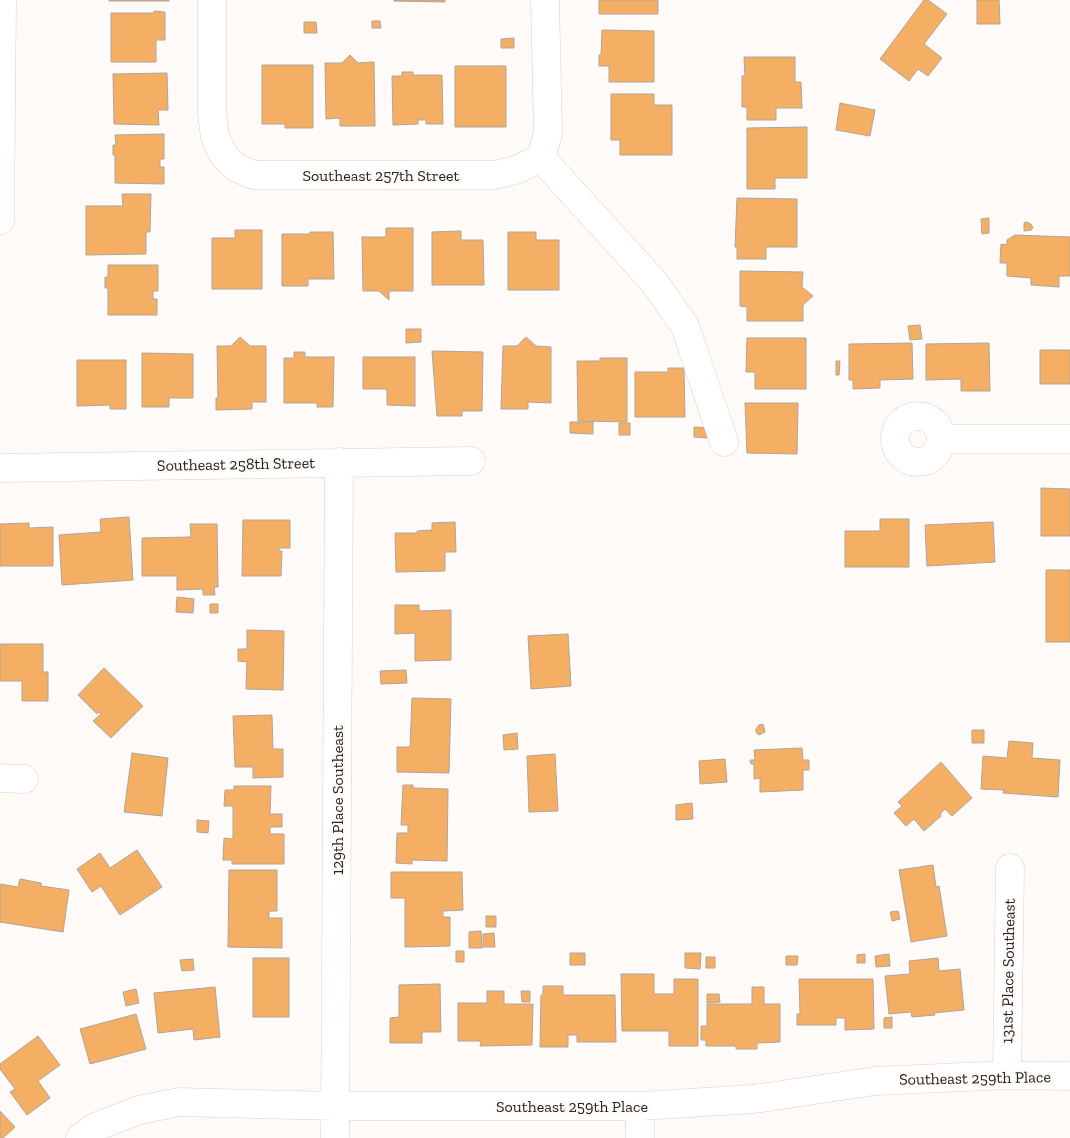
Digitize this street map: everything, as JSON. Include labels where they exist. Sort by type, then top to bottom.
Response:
[{"type":"street","points":[[0,220],[2,0]]},
{"type":"street","name":"Southeast 257th Street","points":[[212,0],[212,113],[215,138],[224,156],[237,168],[254,175],[495,175],[516,170],[541,158]]},
{"type":"street","points":[[545,0],[548,133],[541,158],[654,282],[686,326],[724,442]]},
{"type":"street","points":[[942,439],[1070,439]]},
{"type":"street","name":"Southeast 258th Street","points":[[0,468],[471,461]]},
{"type":"street","name":"129th Place Southeast","points":[[335,1138],[339,462]]},
{"type":"street","name":"131st Place Southeast","points":[[1006,1074],[1010,868]]},
{"type":"street","name":"Southeast 259th Place","points":[[80,1138],[95,1128],[139,1110],[180,1102],[336,1106],[640,1106],[754,1099],[875,1080],[1006,1074],[1070,1076]]},
{"type":"street","points":[[640,1106],[640,1138]]},
{"type":"building","points":[[169,0],[169,1],[109,1]]},
{"type":"building","points":[[445,0],[445,2],[394,1]]},
{"type":"building","points":[[599,0],[658,0],[658,14],[599,14]]},
{"type":"building","points":[[924,0],[928,0],[947,14],[924,44],[942,58],[928,76],[918,69],[909,81],[880,59]]},
{"type":"building","points":[[977,0],[999,0],[1000,24],[977,24]]},
{"type":"building","points":[[154,11],[165,12],[165,40],[156,40],[156,62],[111,62],[111,13],[154,13]]},
{"type":"building","points":[[372,21],[380,21],[381,28],[372,28]]},
{"type":"building","points":[[304,22],[316,22],[317,33],[304,33]]},
{"type":"building","points":[[602,30],[654,31],[654,82],[609,82],[609,66],[599,66]]},
{"type":"building","points":[[514,38],[514,48],[501,48],[501,39]]},
{"type":"building","points":[[350,55],[358,63],[374,62],[375,126],[340,126],[340,118],[326,119],[325,63],[342,63]]},
{"type":"building","points":[[744,57],[795,57],[795,82],[801,82],[802,108],[776,108],[776,120],[747,120],[747,107],[742,107],[742,76],[745,76]]},
{"type":"building","points":[[262,65],[313,65],[313,128],[285,128],[285,124],[262,124]]},
{"type":"building","points":[[455,66],[506,66],[506,127],[455,127]]},
{"type":"building","points":[[402,72],[413,72],[413,75],[442,75],[443,124],[426,124],[426,120],[418,120],[418,124],[393,125],[392,76],[402,76]]},
{"type":"building","points":[[167,73],[168,110],[158,110],[159,125],[114,124],[113,74]]},
{"type":"building","points":[[611,94],[654,94],[654,105],[672,105],[672,155],[620,155],[620,140],[611,140]]},
{"type":"building","points":[[840,103],[875,110],[870,136],[836,130]]},
{"type":"building","points":[[807,127],[807,178],[775,178],[775,189],[747,189],[747,128]]},
{"type":"building","points":[[164,134],[164,159],[160,159],[160,167],[164,167],[164,184],[115,183],[113,145],[116,145],[115,135]]},
{"type":"building","points":[[122,194],[151,194],[150,232],[146,232],[146,254],[86,255],[86,206],[123,206]]},
{"type":"building","points":[[737,198],[797,199],[797,247],[766,247],[766,259],[737,259],[737,247],[735,247]]},
{"type":"building","points":[[989,218],[989,233],[982,234],[981,219]]},
{"type":"building","points":[[1027,222],[1033,228],[1024,231],[1024,223]]},
{"type":"building","points":[[386,228],[413,228],[413,291],[389,291],[389,300],[379,291],[363,291],[362,237],[386,237]]},
{"type":"building","points":[[235,230],[262,230],[262,289],[212,289],[212,238],[235,238]]},
{"type":"building","points":[[461,231],[461,240],[483,240],[484,285],[432,285],[432,232]]},
{"type":"building","points":[[310,232],[333,232],[334,279],[308,279],[308,286],[282,286],[282,234],[310,234]]},
{"type":"building","points":[[508,232],[536,232],[536,240],[559,240],[559,290],[508,290]]},
{"type":"building","points":[[1015,235],[1070,237],[1070,276],[1059,276],[1059,287],[1031,285],[1031,278],[1007,276],[1007,263],[1000,263],[1001,244],[1007,245],[1007,240]]},
{"type":"building","points":[[108,265],[158,265],[158,291],[153,291],[153,299],[157,299],[157,315],[108,315],[108,288],[105,288],[105,277],[108,277]]},
{"type":"building","points":[[740,271],[803,272],[802,287],[813,296],[803,305],[803,321],[747,321],[747,307],[740,306]]},
{"type":"building","points":[[920,325],[922,339],[910,340],[908,326]]},
{"type":"building","points":[[406,329],[421,329],[421,342],[406,343]]},
{"type":"building","points":[[240,337],[250,346],[266,346],[266,402],[252,402],[252,409],[216,410],[216,398],[218,398],[217,346],[231,346]]},
{"type":"building","points":[[526,337],[536,346],[551,347],[551,403],[528,402],[528,409],[501,409],[503,346],[517,346]]},
{"type":"building","points":[[747,338],[806,338],[806,389],[755,389],[755,372],[746,372]]},
{"type":"building","points":[[912,343],[913,379],[880,380],[880,388],[853,389],[853,380],[849,380],[849,344]]},
{"type":"building","points":[[989,343],[990,391],[961,391],[961,379],[926,380],[926,344]]},
{"type":"building","points":[[1040,350],[1070,350],[1070,384],[1040,384]]},
{"type":"building","points":[[432,351],[483,352],[482,411],[462,411],[462,416],[437,416]]},
{"type":"building","points":[[294,352],[305,352],[305,357],[334,357],[333,407],[317,407],[317,403],[284,403],[284,358],[294,358]]},
{"type":"building","points":[[142,353],[193,354],[193,398],[169,398],[169,407],[142,407]]},
{"type":"building","points":[[363,357],[415,357],[415,406],[387,405],[387,389],[363,389]]},
{"type":"building","points":[[600,358],[627,358],[627,422],[578,421],[577,361],[600,361]]},
{"type":"building","points":[[77,360],[126,360],[126,409],[110,409],[110,405],[77,406]]},
{"type":"building","points":[[836,361],[840,361],[839,375],[836,375]]},
{"type":"building","points":[[668,368],[684,368],[685,417],[635,417],[635,372],[668,372]]},
{"type":"building","points":[[745,403],[798,403],[797,454],[747,453]]},
{"type":"building","points":[[570,422],[593,422],[593,434],[570,433]]},
{"type":"building","points":[[619,423],[630,423],[630,435],[619,435]]},
{"type":"building","points":[[694,427],[708,428],[707,438],[694,437]]},
{"type":"building","points":[[1041,488],[1070,489],[1070,536],[1041,536]]},
{"type":"building","points":[[129,517],[133,580],[62,585],[59,535],[101,532],[100,519]]},
{"type":"building","points":[[880,519],[909,519],[909,567],[845,567],[845,531],[880,531]]},
{"type":"building","points":[[243,520],[290,520],[290,548],[279,548],[279,551],[282,551],[281,576],[242,576]]},
{"type":"building","points":[[455,522],[456,552],[445,552],[445,571],[396,572],[395,533],[417,533],[417,531],[432,530],[432,523]]},
{"type":"building","points":[[993,522],[995,562],[927,566],[925,525]]},
{"type":"building","points":[[29,523],[29,528],[53,527],[53,566],[0,566],[0,524]]},
{"type":"building","points":[[190,524],[217,524],[218,587],[214,587],[215,595],[203,595],[203,589],[177,590],[177,576],[142,576],[142,538],[191,537]]},
{"type":"building","points":[[1046,570],[1070,570],[1070,642],[1046,642]]},
{"type":"building","points":[[177,597],[194,599],[193,613],[176,612]]},
{"type":"building","points":[[210,604],[218,604],[218,613],[210,613]]},
{"type":"building","points":[[395,605],[419,605],[419,611],[451,610],[451,660],[415,661],[415,633],[395,634]]},
{"type":"building","points":[[247,630],[284,631],[283,690],[246,689],[247,662],[238,661],[238,649],[247,649]]},
{"type":"building","points":[[568,634],[571,686],[531,689],[528,636]]},
{"type":"building","points":[[0,644],[43,644],[43,672],[48,672],[48,701],[22,701],[22,681],[0,681]]},
{"type":"building","points":[[104,668],[143,706],[111,738],[93,721],[101,714],[99,712],[97,714],[78,695]]},
{"type":"building","points":[[406,670],[407,683],[381,684],[380,671]]},
{"type":"building","points":[[412,698],[451,699],[449,773],[397,772],[397,747],[410,747]]},
{"type":"building","points":[[272,715],[273,749],[283,749],[283,777],[253,778],[253,767],[235,767],[233,716]]},
{"type":"building","points":[[763,724],[765,732],[759,735],[756,729],[759,725]]},
{"type":"building","points":[[972,730],[984,730],[984,743],[972,743]]},
{"type":"building","points":[[517,733],[518,749],[504,750],[503,735]]},
{"type":"building","points":[[1009,741],[1033,743],[1032,758],[1060,760],[1058,797],[1003,793],[1004,790],[981,789],[983,756],[1007,758]]},
{"type":"building","points":[[802,748],[803,760],[809,760],[809,770],[803,770],[803,790],[760,792],[760,778],[754,779],[754,764],[751,764],[750,760],[755,760],[754,750]]},
{"type":"building","points":[[132,753],[168,758],[162,816],[124,812]]},
{"type":"building","points":[[555,754],[558,811],[529,812],[527,756]]},
{"type":"building","points":[[725,759],[727,782],[700,784],[699,761]]},
{"type":"building","points":[[941,762],[972,798],[952,816],[945,809],[940,814],[941,816],[924,831],[914,819],[906,826],[894,813],[902,806],[898,802]]},
{"type":"building","points":[[403,785],[413,785],[413,788],[448,789],[447,861],[412,860],[412,864],[396,863],[397,833],[408,833],[408,825],[401,825]]},
{"type":"building","points":[[234,786],[271,786],[270,814],[282,814],[282,827],[270,827],[270,834],[284,834],[284,864],[232,864],[232,860],[223,860],[224,838],[233,839],[233,806],[224,806],[225,790],[234,790]]},
{"type":"building","points":[[692,803],[693,819],[676,820],[676,805]]},
{"type":"building","points":[[197,820],[209,821],[208,833],[197,832]]},
{"type":"building","points":[[137,850],[162,887],[120,915],[101,886],[92,892],[77,869],[100,853],[110,868]]},
{"type":"building","points":[[933,865],[936,887],[939,886],[947,936],[911,942],[899,870]]},
{"type":"building","points":[[229,870],[277,870],[277,911],[269,911],[269,918],[282,918],[282,948],[228,947]]},
{"type":"building","points":[[391,872],[462,872],[463,910],[443,911],[443,917],[450,917],[450,946],[405,947],[405,898],[391,898]]},
{"type":"building","points":[[20,879],[41,883],[41,886],[69,890],[63,932],[0,922],[0,884],[18,887]]},
{"type":"building","points":[[898,911],[900,919],[892,921],[890,912]]},
{"type":"building","points":[[486,916],[496,916],[496,927],[486,927]]},
{"type":"building","points":[[481,931],[482,948],[469,948],[469,932]]},
{"type":"building","points":[[494,933],[495,947],[483,947],[483,934]]},
{"type":"building","points":[[456,951],[464,951],[464,962],[456,962]]},
{"type":"building","points":[[570,953],[585,953],[585,965],[570,965]]},
{"type":"building","points":[[685,953],[701,953],[700,969],[685,968]]},
{"type":"building","points":[[865,954],[865,963],[857,963],[857,955]]},
{"type":"building","points":[[889,954],[890,966],[876,967],[875,956]]},
{"type":"building","points":[[786,956],[798,956],[797,965],[786,965]]},
{"type":"building","points":[[706,957],[715,957],[715,968],[706,968]]},
{"type":"building","points":[[253,958],[289,958],[289,1017],[253,1017]]},
{"type":"building","points":[[938,958],[939,971],[960,969],[964,1010],[912,1017],[911,1012],[889,1014],[885,976],[910,974],[909,961]]},
{"type":"building","points":[[193,959],[194,970],[182,971],[180,960]]},
{"type":"building","points":[[621,974],[654,974],[654,994],[674,994],[674,979],[698,979],[698,1046],[669,1046],[669,1031],[622,1031]]},
{"type":"building","points":[[799,979],[873,979],[874,1029],[845,1030],[845,1018],[836,1018],[836,1025],[797,1025],[797,1014],[800,1014]]},
{"type":"building","points":[[440,984],[441,1032],[422,1032],[422,1043],[390,1043],[390,1018],[399,1017],[399,985]]},
{"type":"building","points":[[543,986],[563,986],[563,995],[615,995],[616,1042],[577,1042],[577,1035],[568,1035],[568,1047],[540,1047],[541,995],[543,995]]},
{"type":"building","points":[[215,987],[220,1037],[194,1040],[193,1029],[158,1033],[154,993]]},
{"type":"building","points":[[752,987],[764,987],[764,1004],[780,1004],[780,1042],[757,1043],[757,1049],[736,1049],[736,1046],[706,1046],[706,1040],[701,1040],[701,1026],[707,1026],[707,1004],[752,1004]]},
{"type":"building","points":[[136,989],[139,1003],[126,1006],[123,992]]},
{"type":"building","points":[[487,991],[504,991],[504,1004],[533,1004],[532,1045],[480,1046],[481,1041],[458,1041],[458,1003],[487,1003]]},
{"type":"building","points":[[521,991],[530,991],[530,1002],[522,1002]]},
{"type":"building","points":[[707,994],[719,994],[720,1002],[707,1003]]},
{"type":"building","points":[[136,1014],[146,1049],[90,1064],[80,1029]]},
{"type":"building","points":[[892,1017],[892,1028],[884,1028],[884,1018]]},
{"type":"building","points":[[38,1036],[60,1065],[38,1081],[50,1098],[27,1115],[10,1092],[15,1089],[0,1069],[0,1064]]},
{"type":"building","points":[[0,1111],[15,1127],[3,1138],[0,1138]]}]
